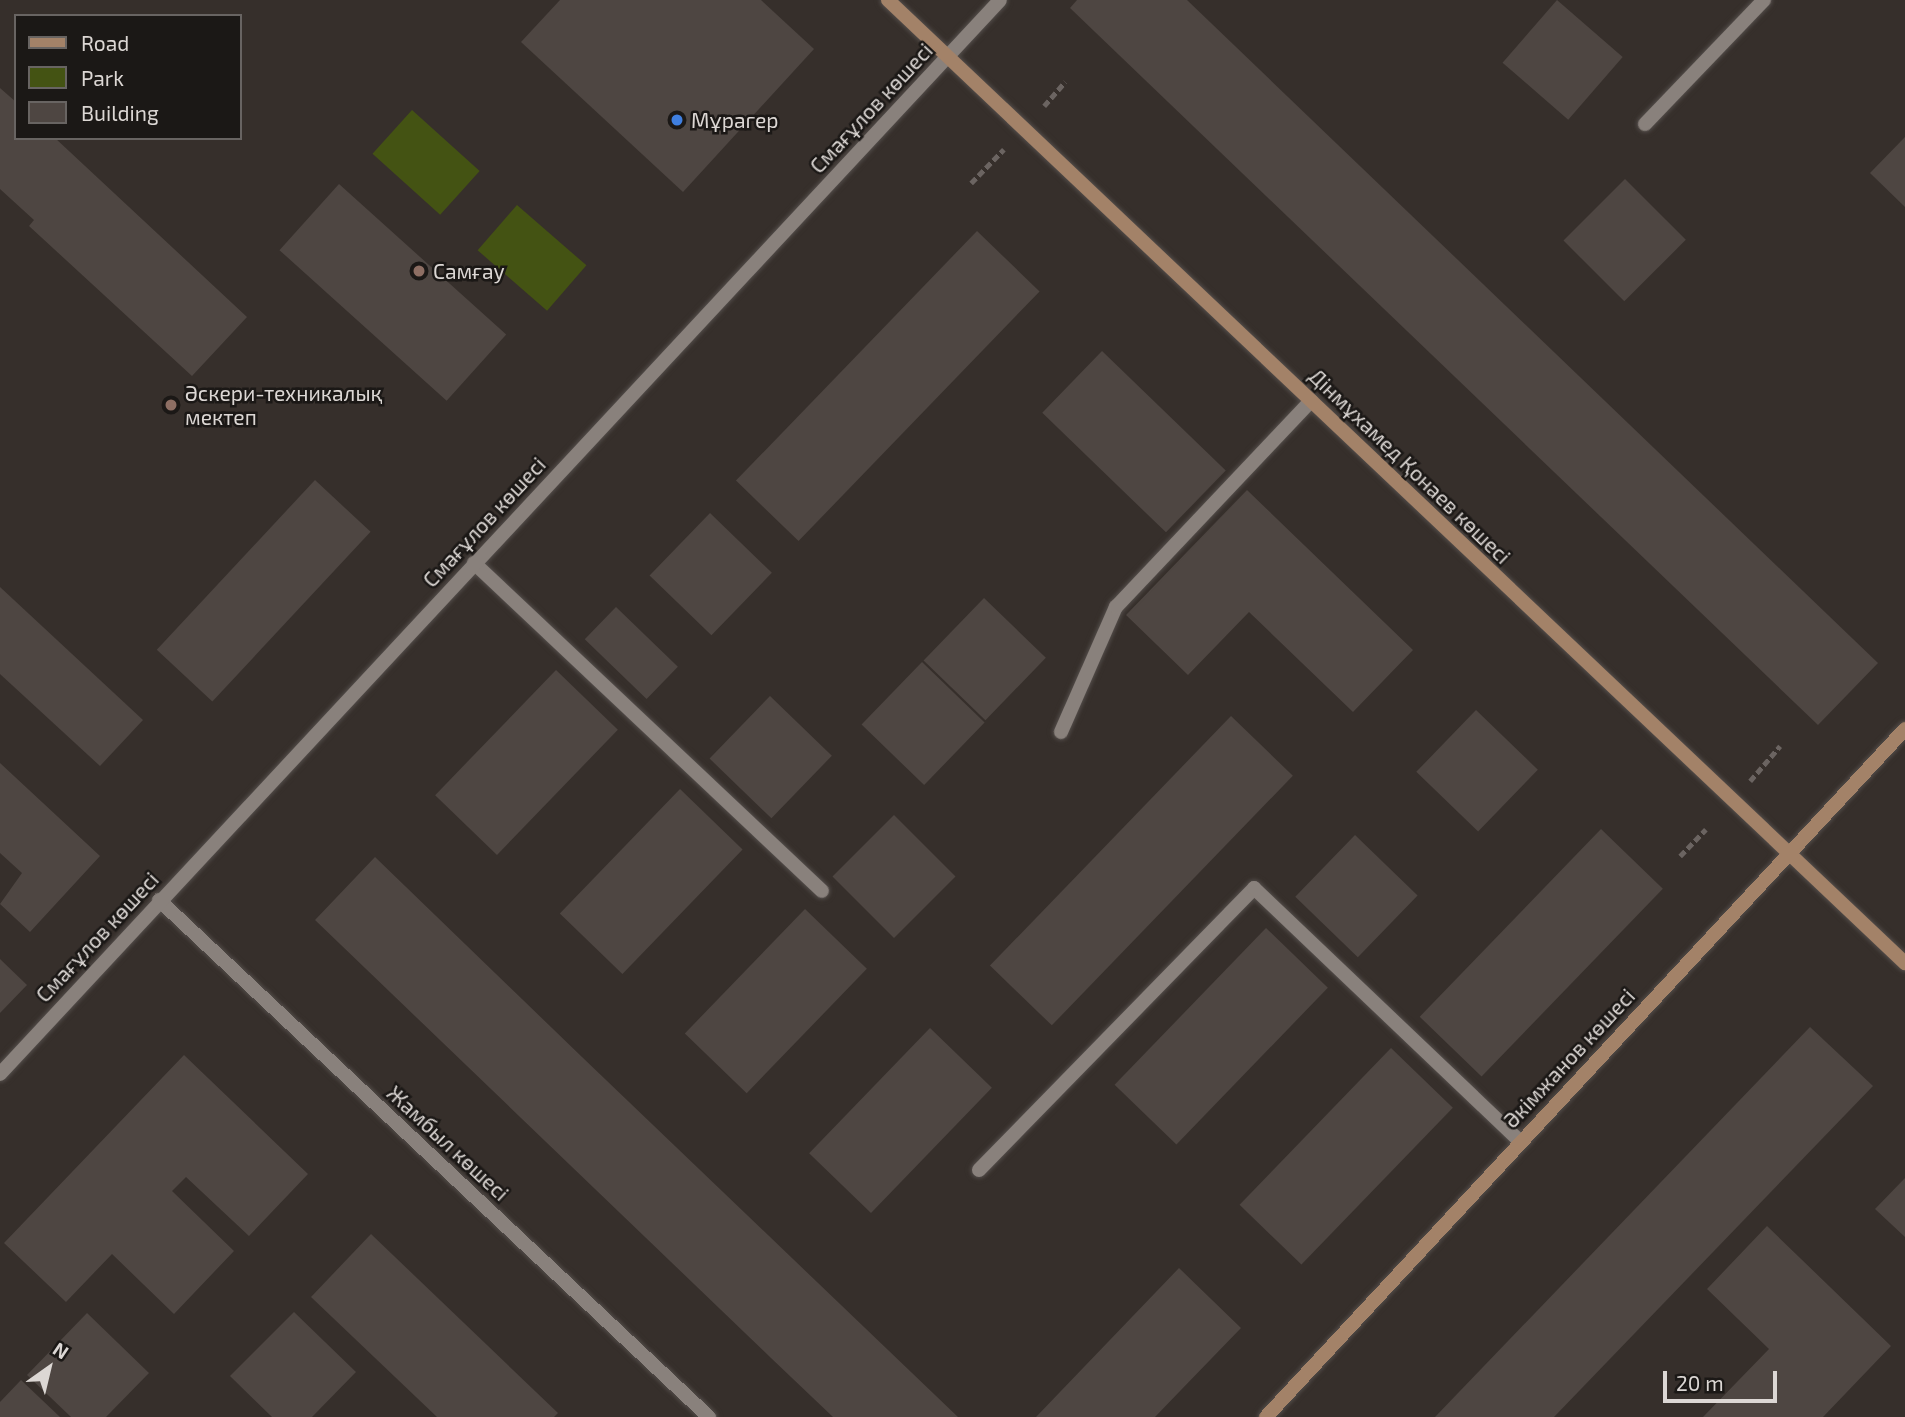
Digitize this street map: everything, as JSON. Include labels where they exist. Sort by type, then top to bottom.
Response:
[{"type":"street","name":"Дінмұхамед Қонаев көшесі","points":[[888,0],[1905,962]]},
{"type":"street","name":"Смағұлов көшесі","points":[[0,1074],[159,900],[1000,0]]},
{"type":"street","points":[[1645,124],[1764,0]]},
{"type":"street","points":[[1061,732],[1116,607],[1311,401]]},
{"type":"street","points":[[474,564],[822,891]]},
{"type":"street","name":"Әкімжанов көшесі","points":[[1266,1417],[1905,729]]},
{"type":"street","points":[[979,1170],[1254,888],[1520,1141]]},
{"type":"street","name":"Жамбыл көшесі","points":[[159,900],[709,1417]]},
{"type":"path","points":[[1044,106],[1065,82]]},
{"type":"path","points":[[971,183],[1004,149]]},
{"type":"path","points":[[1750,781],[1780,746]]},
{"type":"path","points":[[1680,856],[1706,829]]},
{"type":"green space","points":[[412,110],[480,171],[440,215],[373,154]]},
{"type":"green space","points":[[517,205],[586,265],[547,311],[478,250]]},
{"type":"building","name":"Мұрагер","points":[[560,0],[761,0],[814,49],[683,192],[521,42]]},
{"type":"building","points":[[1077,0],[1187,0],[1878,663],[1818,725],[1070,8]]},
{"type":"building","points":[[1557,0],[1623,57],[1568,120],[1503,63]]},
{"type":"building","points":[[0,88],[14,100],[14,140],[57,140],[247,317],[192,376],[29,226],[34,220],[0,189]]},
{"type":"building","points":[[1905,137],[1905,207],[1870,173]]},
{"type":"building","points":[[1625,179],[1686,240],[1624,301],[1563,241]]},
{"type":"building","points":[[339,184],[506,335],[447,401],[279,250]]},
{"type":"building","points":[[977,231],[1040,291],[799,541],[736,481]]},
{"type":"building","points":[[1102,351],[1226,470],[1166,532],[1042,413]]},
{"type":"building","points":[[315,480],[371,532],[212,702],[157,650]]},
{"type":"building","points":[[1247,490],[1413,650],[1353,712],[1249,612],[1188,675],[1126,615]]},
{"type":"building","points":[[710,513],[772,573],[711,635],[650,576]]},
{"type":"building","points":[[0,587],[143,720],[100,766],[0,674]]},
{"type":"building","points":[[984,598],[1046,658],[985,720],[924,661]]},
{"type":"building","points":[[616,607],[678,667],[647,699],[585,639]]},
{"type":"building","points":[[922,662],[985,722],[924,785],[862,725]]},
{"type":"building","points":[[556,670],[618,730],[497,855],[435,795]]},
{"type":"building","points":[[770,696],[832,756],[771,818],[710,759]]},
{"type":"building","points":[[1476,710],[1538,770],[1478,832],[1416,772]]},
{"type":"building","points":[[1231,716],[1293,776],[1052,1025],[990,966]]},
{"type":"building","points":[[0,763],[100,856],[30,932],[0,904],[22,873],[0,853]]},
{"type":"building","points":[[680,789],[743,849],[622,974],[560,913]]},
{"type":"building","points":[[894,815],[956,877],[894,938],[832,877]]},
{"type":"building","points":[[1601,829],[1663,889],[1482,1076],[1420,1017]]},
{"type":"building","points":[[1355,835],[1418,895],[1358,957],[1295,897]]},
{"type":"building","points":[[375,857],[958,1417],[833,1417],[315,920]]},
{"type":"building","points":[[805,909],[867,969],[747,1093],[685,1033]]},
{"type":"building","points":[[1266,928],[1328,988],[1176,1145],[1115,1085]]},
{"type":"building","points":[[0,959],[27,985],[0,1013]]},
{"type":"building","points":[[1810,1027],[1873,1086],[1554,1417],[1435,1417]]},
{"type":"building","points":[[930,1028],[992,1088],[871,1213],[809,1153]]},
{"type":"building","points":[[1391,1048],[1453,1108],[1301,1265],[1240,1205]]},
{"type":"building","points":[[184,1055],[308,1174],[249,1236],[186,1177],[172,1191],[234,1251],[174,1314],[112,1254],[66,1302],[4,1243]]},
{"type":"building","points":[[1905,1178],[1905,1237],[1875,1209]]},
{"type":"building","points":[[1767,1226],[1891,1346],[1823,1417],[1703,1417],[1769,1349],[1707,1289]]},
{"type":"building","points":[[371,1234],[558,1413],[554,1417],[437,1417],[311,1297]]},
{"type":"building","points":[[1179,1268],[1241,1328],[1155,1417],[1036,1417]]},
{"type":"building","points":[[294,1312],[356,1372],[312,1417],[272,1417],[230,1376]]},
{"type":"building","points":[[87,1313],[149,1373],[106,1417],[71,1417],[27,1375]]},
{"type":"building","points":[[21,1380],[60,1417],[0,1417],[0,1402]]},
{"type":"place","name":"Мұрагер","points":[[677,120]]},
{"type":"place","name":"Самғау","points":[[419,271]]},
{"type":"place","name":"Әскери-техникалық мектеп","points":[[171,405]]}]
